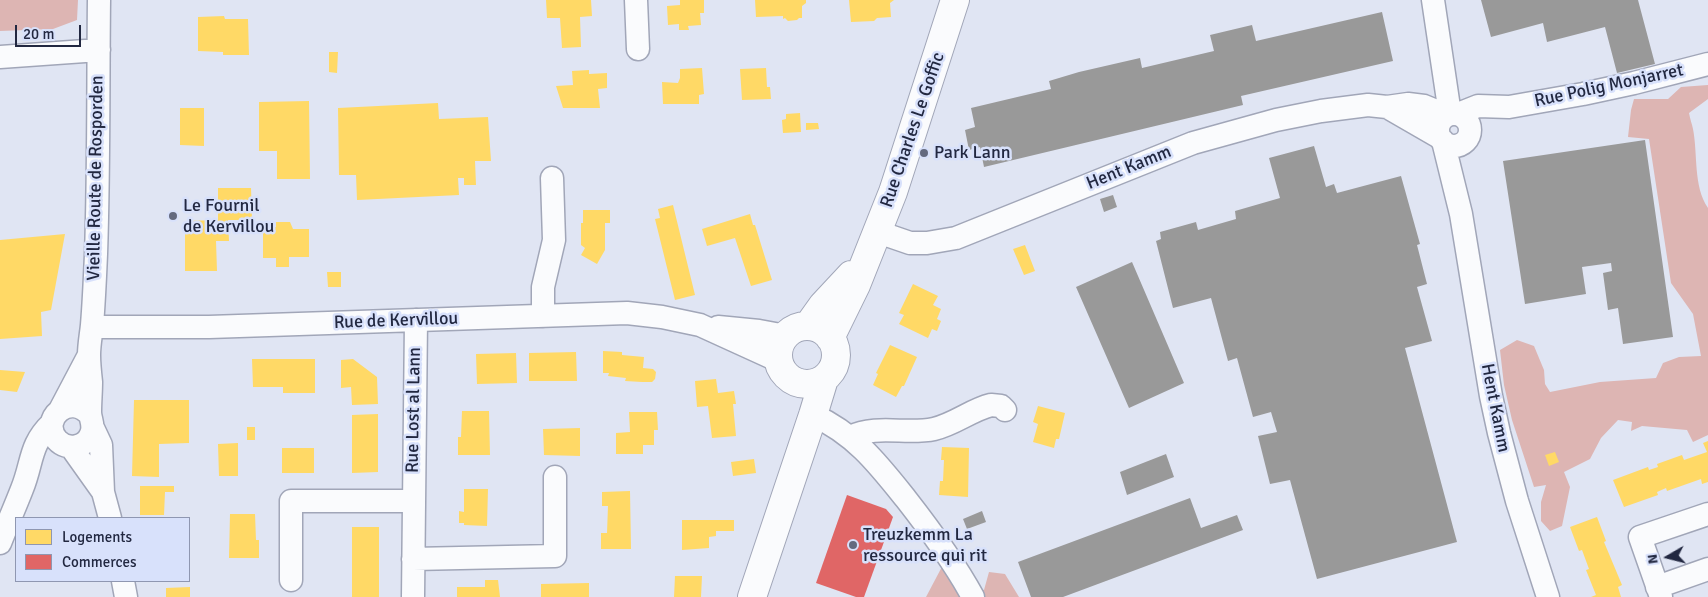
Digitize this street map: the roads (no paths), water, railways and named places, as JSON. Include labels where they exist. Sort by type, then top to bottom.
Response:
[{"type":"street","name":"Vieille Route de Rosporden","points":[[92,422],[89,355],[96,240],[99,0]]},
{"type":"street","points":[[636,0],[638,50]]},
{"type":"street","name":"Rue Charles Le Goffic","points":[[801,340],[823,305],[866,259],[904,161],[955,0]]},
{"type":"street","points":[[1433,0],[1451,114]]},
{"type":"street","points":[[0,57],[98,50]]},
{"type":"street","name":"Rue Polig Monjarret","points":[[1451,114],[1478,106],[1509,107],[1625,85],[1708,64]]},
{"type":"street","name":"Hent Kamm","points":[[878,232],[910,243],[927,243],[956,238],[1141,163],[1222,134],[1276,120],[1321,111],[1368,105],[1387,107],[1408,104],[1424,106],[1451,114]]},
{"type":"street","name":"Hent Kamm","points":[[1387,107],[1441,139],[1461,214],[1491,396],[1499,433],[1517,501],[1548,597]]},
{"type":"street","name":"Rue Polig Monjarret","points":[[1468,138],[1509,107]]},
{"type":"street","points":[[1451,114],[1465,117],[1471,131],[1468,138],[1459,146],[1449,146],[1441,139],[1439,124],[1451,114]]},
{"type":"street","name":"Hent Kamm","points":[[1461,214],[1468,138]]},
{"type":"street","points":[[543,316],[543,287],[554,240],[552,178]]},
{"type":"street","name":"Rue de Kervillou","points":[[92,327],[210,327],[627,313],[662,317],[700,325],[759,330],[801,340]]},
{"type":"street","name":"Rue Lost al Lann","points":[[413,597],[416,320]]},
{"type":"street","points":[[743,597],[747,567],[797,423],[800,396],[812,381],[831,371],[836,358],[836,351],[801,340],[781,368],[786,375],[812,381]]},
{"type":"street","name":"Vieille Route de Rosporden","points":[[0,542],[23,487],[33,450],[41,435],[56,416],[89,355]]},
{"type":"street","points":[[752,597],[813,415],[812,381]]},
{"type":"street","points":[[850,437],[872,431],[935,429],[991,404],[1001,406],[1005,410]]},
{"type":"street","points":[[104,492],[66,445],[54,435],[56,416],[69,406],[78,406],[92,422],[101,445],[104,492],[110,517]]},
{"type":"street","points":[[813,415],[839,428],[868,452],[932,532],[960,573],[973,597]]},
{"type":"street","points":[[66,445],[78,446],[86,442],[91,436],[92,422]]},
{"type":"street","name":"Vieille Route de Rosporden","points":[[23,487],[44,457],[66,445]]},
{"type":"street","points":[[413,559],[555,556],[555,477]]},
{"type":"street","points":[[291,580],[291,501],[413,500]]},
{"type":"street","points":[[1708,514],[1640,537],[1659,592],[1708,568]]},
{"type":"street","points":[[123,582],[126,597]]},
{"type":"place","name":"Park Lann","points":[[924,153]]},
{"type":"place","name":"Le Fournil de Kervillou","points":[[173,216]]},
{"type":"place","name":"Treuzkemm La ressource qui rit","points":[[853,545]]}]
